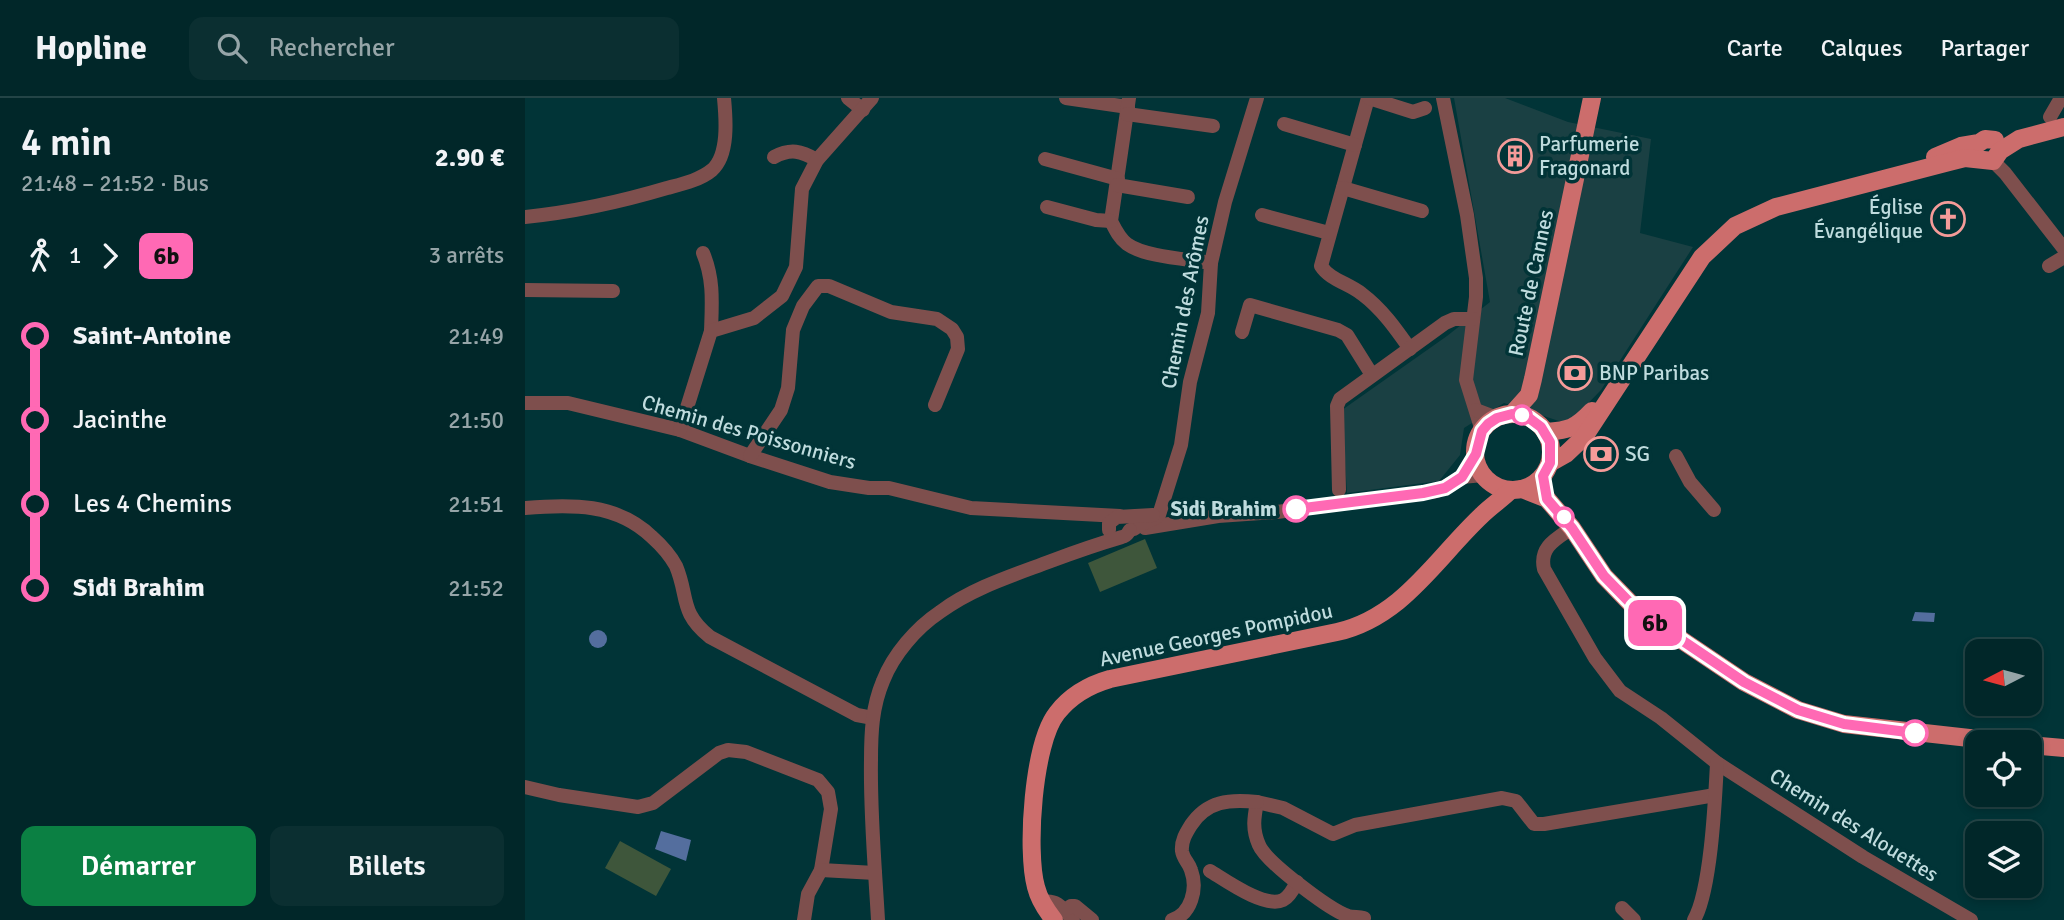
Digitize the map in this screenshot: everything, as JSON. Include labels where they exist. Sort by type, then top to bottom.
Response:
[{"type":"main road","name":"Route de Cannes","points":[[1541,427],[1529,394],[1592,98]]},
{"type":"main road","points":[[1516,490],[1537,482],[1547,469],[1584,436],[1707,251],[1735,226],[1776,207],[1990,151],[2059,120]]},
{"type":"main road","points":[[1541,427],[1571,429],[1578,426],[1617,386]]},
{"type":"main road","name":"Route de Cannes","points":[[1504,416],[1529,394]]},
{"type":"main road","points":[[1482,515],[1485,477],[1476,454],[1482,431],[1504,416],[1529,418],[1541,427],[1551,452],[1547,469],[1547,499]]},
{"type":"main road","points":[[1485,477],[1498,487],[1547,499],[1572,528],[1604,576],[1637,610],[1744,682],[1798,710],[1865,728],[1965,738]]},
{"type":"main road","name":"Avenue Georges Pompidou","points":[[1064,917],[1042,902],[1034,879],[1032,854],[1039,756],[1056,714],[1070,700],[1083,689],[1110,679],[1337,632],[1368,622],[1381,615],[1415,586],[1482,515],[1516,490]]},
{"type":"main road","points":[[2042,746],[2064,748]]},
{"type":"street","points":[[525,217],[627,200],[695,180],[712,170],[721,157],[725,135],[724,98]]},
{"type":"street","points":[[848,98],[863,110]]},
{"type":"street","points":[[711,331],[754,318],[782,296],[796,267],[802,189],[817,160],[872,98]]},
{"type":"street","points":[[1066,98],[1128,106],[1213,125]]},
{"type":"street","name":"Chemin des Arômes","points":[[1159,515],[1181,444],[1190,382],[1207,313],[1211,263],[1225,202],[1257,98]]},
{"type":"street","points":[[1411,349],[1375,305],[1345,283],[1328,276],[1321,266],[1368,98],[1413,112],[1425,108]]},
{"type":"street","points":[[1443,98],[1467,215],[1476,278],[1466,380],[1482,431]]},
{"type":"street","points":[[2059,120],[2061,98]]},
{"type":"street","points":[[1128,106],[1111,221],[1118,235],[1139,251],[1211,263]]},
{"type":"street","points":[[1284,124],[1355,145]]},
{"type":"street","points":[[774,157],[786,150],[802,151],[817,160]]},
{"type":"street","points":[[1990,151],[2064,249]]},
{"type":"street","points":[[1045,159],[1118,182],[1188,197]]},
{"type":"street","points":[[1343,188],[1422,211]]},
{"type":"street","points":[[1047,208],[1111,221]]},
{"type":"street","points":[[1262,215],[1329,233]]},
{"type":"street","points":[[680,430],[711,331],[713,294],[710,270],[703,253]]},
{"type":"street","points":[[2049,266],[2064,257]]},
{"type":"street","points":[[750,456],[781,410],[788,388],[793,330],[803,306],[818,286],[829,286],[891,312],[937,319],[952,329],[957,337],[958,349],[935,405]]},
{"type":"street","points":[[525,290],[613,291]]},
{"type":"street","points":[[1242,332],[1250,305],[1338,330],[1347,335],[1372,375]]},
{"type":"street","points":[[1339,490],[1337,407],[1341,399],[1445,323],[1454,319],[1473,319]]},
{"type":"street","name":"Chemin des Poissonniers","points":[[525,403],[568,403],[680,430],[830,482],[889,488],[971,508],[1087,516],[1120,527]]},
{"type":"street","points":[[1476,410],[1504,416]]},
{"type":"street","points":[[1462,477],[1476,454]]},
{"type":"street","points":[[1676,456],[1690,482],[1713,510]]},
{"type":"street","points":[[1120,527],[1277,512],[1437,491],[1462,477],[1485,477]]},
{"type":"street","points":[[525,508],[586,506],[617,514],[647,531],[669,554],[676,567],[690,616],[710,637],[857,715],[873,718]]},
{"type":"street","points":[[879,920],[870,810],[873,718],[876,699],[888,669],[903,648],[937,613],[971,594],[1095,544],[1120,527],[1159,515],[1218,516]]},
{"type":"street","name":"Chemin des Alouettes","points":[[1572,528],[1550,543],[1542,560],[1544,569],[1595,659],[1620,691],[1661,718],[1717,763],[1863,857],[1971,920]]},
{"type":"street","points":[[525,787],[576,798],[645,806],[653,803],[719,753],[736,750],[818,780],[828,792],[831,809],[821,870],[808,894],[804,920]]},
{"type":"street","points":[[1694,920],[1701,908],[1717,763]]},
{"type":"street","points":[[1172,920],[1186,912],[1194,881],[1182,852],[1185,834],[1208,806],[1225,801],[1257,802],[1283,808],[1333,834],[1355,825],[1502,798],[1516,801],[1534,824],[1544,824],[1715,795]]},
{"type":"street","points":[[1257,802],[1253,825],[1260,847],[1271,862],[1297,883],[1347,915],[1364,918]]},
{"type":"street","points":[[821,870],[876,873]]},
{"type":"street","points":[[1210,871],[1248,894],[1277,901],[1285,899],[1297,883]]},
{"type":"street","points":[[1064,917],[1070,906],[1075,906],[1093,920]]},
{"type":"street","points":[[1622,908],[1634,920]]},
{"type":"shaded area","points":[[1454,98],[1505,98],[1568,122],[1651,139],[1640,233],[1693,247],[1601,390],[1568,424],[1504,403],[1464,428],[1460,455],[1439,481],[1347,493],[1342,410],[1447,336],[1490,302]]},
{"type":"green space","points":[[1145,539],[1157,568],[1100,592],[1088,563]]},
{"type":"green space","points":[[620,841],[671,869],[656,896],[605,868]]},
{"type":"water","points":[[1915,612],[1935,613],[1934,622],[1912,621]]},
{"type":"water","points":[[594,630],[602,630],[607,639],[605,646],[594,648],[589,643],[589,635]]},
{"type":"water","points":[[661,831],[691,840],[686,861],[655,849]]},
{"type":"bus line","name":"6b","points":[[1296,509],[1445,488],[1462,477],[1476,454],[1478,438],[1488,424],[1504,415],[1521,415],[1537,422],[1550,442],[1550,463],[1543,476],[1547,499],[1564,517],[1604,576],[1637,610],[1744,682],[1798,710],[1844,724],[1915,733]]},
{"type":"place","name":"Parfumerie Fragonard","points":[[1515,156]]},
{"type":"place","name":"Église Évangélique","points":[[1948,219]]},
{"type":"place","name":"BNP Paribas","points":[[1575,373]]},
{"type":"place","name":"SG","points":[[1601,454]]},
{"type":"place","name":"Sidi Brahim","points":[[1296,509]]}]
